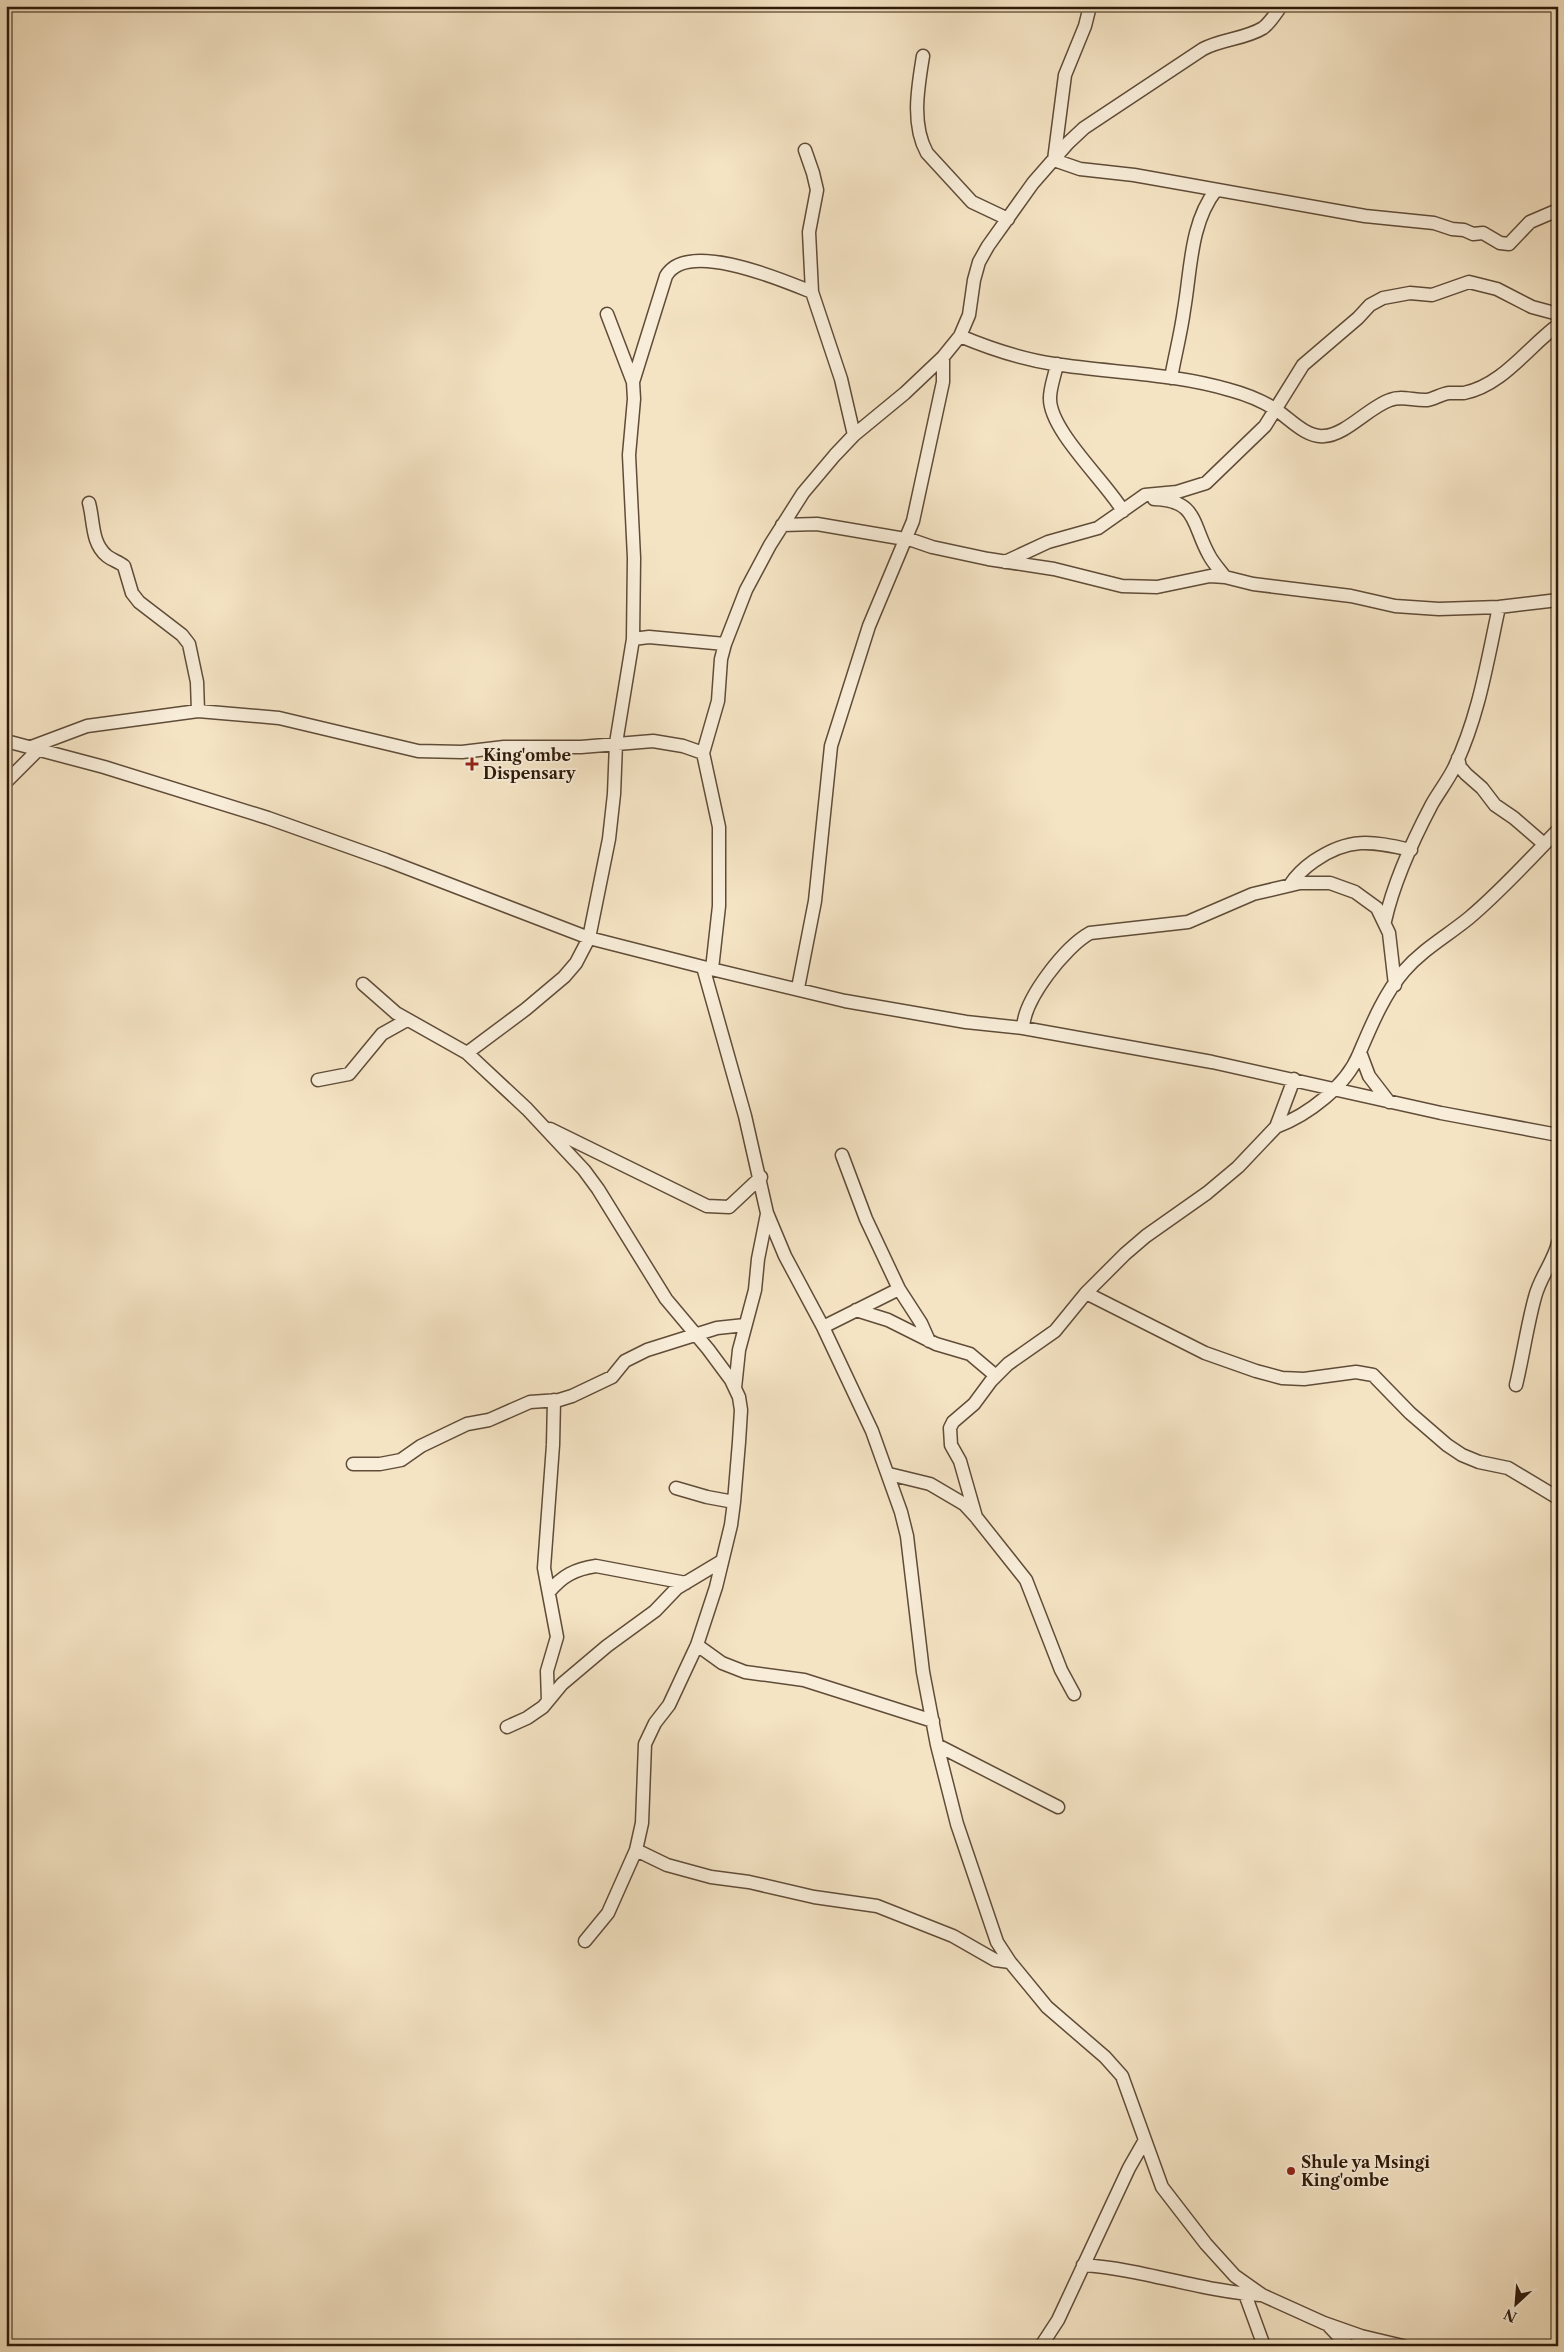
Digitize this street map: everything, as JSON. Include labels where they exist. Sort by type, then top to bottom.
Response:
[{"type":"street","points":[[1054,160],[1065,75],[1085,26],[1090,6]]},
{"type":"street","points":[[1281,6],[1265,26],[1248,34],[1217,42],[1202,49],[1084,128],[1068,143],[1033,183],[979,262],[974,280],[969,315],[960,336],[943,357],[905,393],[854,435],[803,494],[782,525],[746,590],[725,644],[721,659],[718,701],[703,753],[719,827],[719,906],[708,968],[761,1177],[767,1213],[785,1256],[823,1327],[872,1431],[902,1512],[907,1536],[923,1672],[937,1745],[948,1793],[987,1919],[997,1942],[1010,1962],[1047,2007],[1104,2056],[1122,2076],[1155,2173],[1162,2188],[1235,2276],[1262,2295],[1327,2324],[1361,2336],[1404,2346]]},
{"type":"street","points":[[924,56],[917,109],[923,146],[927,153],[972,202],[1008,219]]},
{"type":"street","points":[[805,150],[814,173],[817,190],[808,232],[812,292],[841,379],[854,435]]},
{"type":"street","points":[[1054,160],[1080,169],[1134,175],[1365,216],[1434,223],[1452,230],[1464,230],[1473,234],[1483,233],[1505,244],[1509,244],[1530,222],[1558,210]]},
{"type":"street","points":[[1171,378],[1183,318],[1194,237],[1207,203],[1216,190]]},
{"type":"street","points":[[633,382],[666,276],[673,266],[685,261],[716,261],[768,274],[812,292]]},
{"type":"street","points":[[1005,562],[1048,542],[1098,528],[1144,495],[1177,492],[1206,483],[1243,446],[1254,438],[1303,365],[1358,318],[1370,305],[1383,298],[1410,293],[1432,295],[1469,282],[1490,286],[1532,306],[1558,314]]},
{"type":"street","points":[[467,1053],[526,1009],[564,977],[576,963],[589,938],[609,839],[614,794],[616,743],[633,639],[634,558],[629,455],[634,399],[633,382],[607,314]]},
{"type":"street","points":[[960,336],[1011,355],[1057,364],[1171,378],[1228,389],[1246,395],[1274,409],[1306,431],[1318,436],[1328,436],[1388,400],[1399,397],[1429,400],[1440,395],[1462,393],[1483,387],[1558,325]]},
{"type":"street","points":[[798,988],[816,900],[830,746],[869,626],[905,538],[914,521],[943,382],[943,357]]},
{"type":"street","points":[[1057,364],[1049,399],[1058,424],[1123,511]]},
{"type":"street","points":[[1139,499],[1176,502],[1189,510],[1196,521],[1208,554],[1225,577]]},
{"type":"street","points":[[89,503],[95,538],[100,548],[106,555],[124,566],[132,593],[139,602],[182,635],[189,644],[197,682],[198,711]]},
{"type":"street","points":[[782,525],[817,524],[905,538],[932,547],[1005,562],[1054,569],[1122,586],[1158,587],[1196,578],[1225,577],[1253,584],[1351,596],[1395,606],[1439,609],[1499,607],[1558,600]]},
{"type":"street","points":[[1385,921],[1388,906],[1411,850],[1432,803],[1458,758],[1477,712],[1499,607]]},
{"type":"street","points":[[633,639],[649,637],[725,644]]},
{"type":"street","points":[[6,782],[35,748],[87,726],[198,711],[279,718],[418,751],[436,753],[504,747],[581,747],[616,743],[664,742],[703,753]]},
{"type":"street","points":[[6,741],[268,818],[386,860],[589,938],[845,1000],[966,1022],[1023,1028],[1294,1079],[1389,1102],[1558,1135]]},
{"type":"street","points":[[1458,758],[1460,767],[1482,788],[1495,805],[1544,844]]},
{"type":"street","points":[[976,1517],[960,1461],[950,1445],[950,1428],[957,1418],[974,1404],[996,1376],[1017,1356],[1055,1331],[1086,1293],[1146,1236],[1217,1186],[1276,1127],[1305,1114],[1336,1088],[1360,1052],[1368,1030],[1403,972],[1426,949],[1468,919],[1558,830]]},
{"type":"street","points":[[1290,886],[1299,872],[1334,848],[1368,843],[1411,850]]},
{"type":"street","points":[[1023,1028],[1023,1017],[1050,972],[1078,940],[1090,933],[1188,922],[1240,898],[1300,882],[1320,882],[1342,887],[1370,901],[1385,921],[1390,933],[1395,985]]},
{"type":"street","points":[[363,984],[384,1004],[407,1020],[467,1053],[491,1073],[543,1125],[595,1185],[666,1299],[696,1334],[734,1388],[740,1410],[734,1502],[722,1561],[697,1645],[669,1705],[654,1723],[645,1744],[642,1823],[636,1850],[608,1913],[585,1941]]},
{"type":"street","points":[[318,1080],[349,1074],[382,1034],[407,1020]]},
{"type":"street","points":[[1360,1052],[1369,1076],[1389,1102]]},
{"type":"street","points":[[1276,1127],[1294,1079]]},
{"type":"street","points":[[543,1125],[707,1206],[729,1206],[761,1177]]},
{"type":"street","points":[[842,1155],[866,1219],[899,1289],[921,1323],[929,1341]]},
{"type":"street","points":[[734,1388],[744,1325],[755,1290],[758,1259],[767,1213]]},
{"type":"street","points":[[1516,1385],[1540,1279],[1553,1257],[1558,1243]]},
{"type":"street","points":[[823,1327],[899,1289]]},
{"type":"street","points":[[1086,1293],[1206,1353],[1256,1371],[1282,1378],[1304,1379],[1356,1372],[1373,1375],[1410,1413],[1447,1445],[1462,1455],[1479,1462],[1508,1468],[1558,1498]]},
{"type":"street","points":[[856,1310],[888,1320],[929,1341],[970,1354],[996,1376]]},
{"type":"street","points":[[353,1464],[395,1462],[467,1424],[489,1420],[530,1402],[572,1396],[612,1377],[633,1356],[717,1328],[744,1325]]},
{"type":"street","points":[[548,1701],[547,1671],[557,1637],[544,1568],[553,1445],[554,1400]]},
{"type":"street","points":[[889,1474],[930,1484],[964,1504],[976,1517],[1026,1580],[1060,1670],[1074,1694]]},
{"type":"street","points":[[676,1488],[734,1502]]},
{"type":"street","points":[[507,1727],[527,1718],[548,1701],[578,1670],[606,1646],[655,1611],[677,1588],[722,1561]]},
{"type":"street","points":[[549,1592],[556,1583],[567,1575],[580,1568],[596,1566],[686,1582]]},
{"type":"street","points":[[697,1645],[722,1663],[737,1670],[804,1680],[932,1721]]},
{"type":"street","points":[[937,1745],[1058,1807]]},
{"type":"street","points":[[636,1850],[667,1865],[711,1877],[749,1882],[814,1897],[877,1906],[935,1928],[995,1960],[1010,1962]]},
{"type":"street","points":[[1041,2346],[1058,2320],[1129,2168],[1145,2140]]},
{"type":"street","points":[[1083,2265],[1102,2266],[1200,2287],[1262,2295]]},
{"type":"street","points":[[1245,2294],[1264,2346]]},
{"type":"street","points":[[1327,2324],[1348,2346]]},
{"type":"place","name":"King'ombe Dispensary","points":[[472,764]]},
{"type":"place","name":"Shule ya Msingi King'ombe","points":[[1291,2171]]}]
